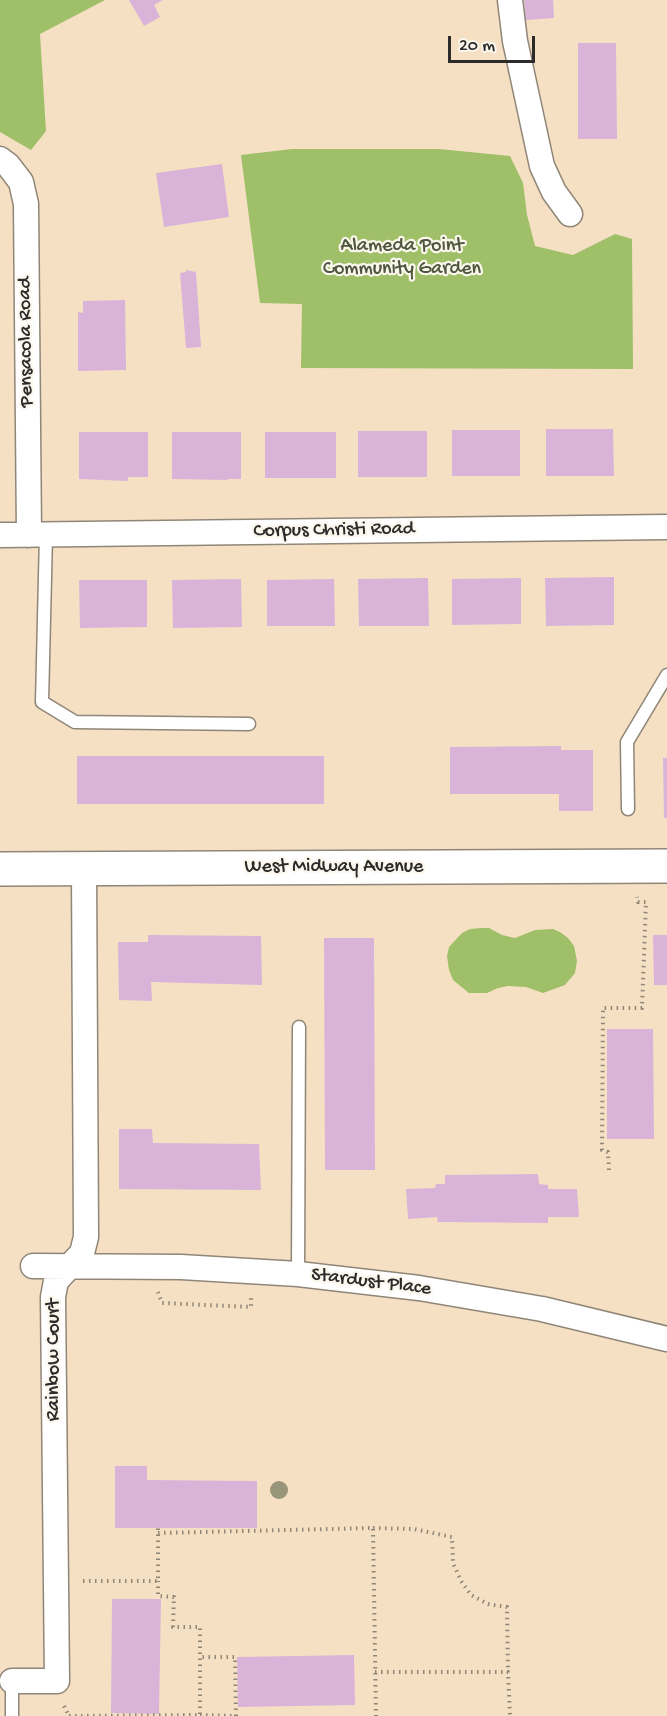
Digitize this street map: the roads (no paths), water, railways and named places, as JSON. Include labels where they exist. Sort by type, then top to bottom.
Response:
[{"type":"street","points":[[510,0],[515,41],[542,166],[554,192],[570,214]]},
{"type":"street","name":"Pensacola Road","points":[[0,159],[8,165],[21,182],[26,204],[38,535]]},
{"type":"street","name":"Corpus Christi Road","points":[[0,535],[667,527]]},
{"type":"street","name":"West Midway Avenue","points":[[0,869],[652,866]]},
{"type":"street","name":"Rainbow Court","points":[[12,1681],[58,1690],[53,1297],[57,1281],[82,1253],[86,1238],[84,869]]},
{"type":"street","name":"Stardust Place","points":[[33,1266],[181,1267],[298,1274],[419,1288],[542,1309],[667,1339]]},
{"type":"lane","points":[[38,535],[42,702],[75,722],[249,724]]},
{"type":"lane","points":[[628,809],[627,742],[667,675]]},
{"type":"lane","points":[[298,1274],[299,1027]]},
{"type":"lane","points":[[12,1681],[12,1716]]},
{"type":"park label","name":"Alameda Point Community Garden","points":[[402,258]]}]
